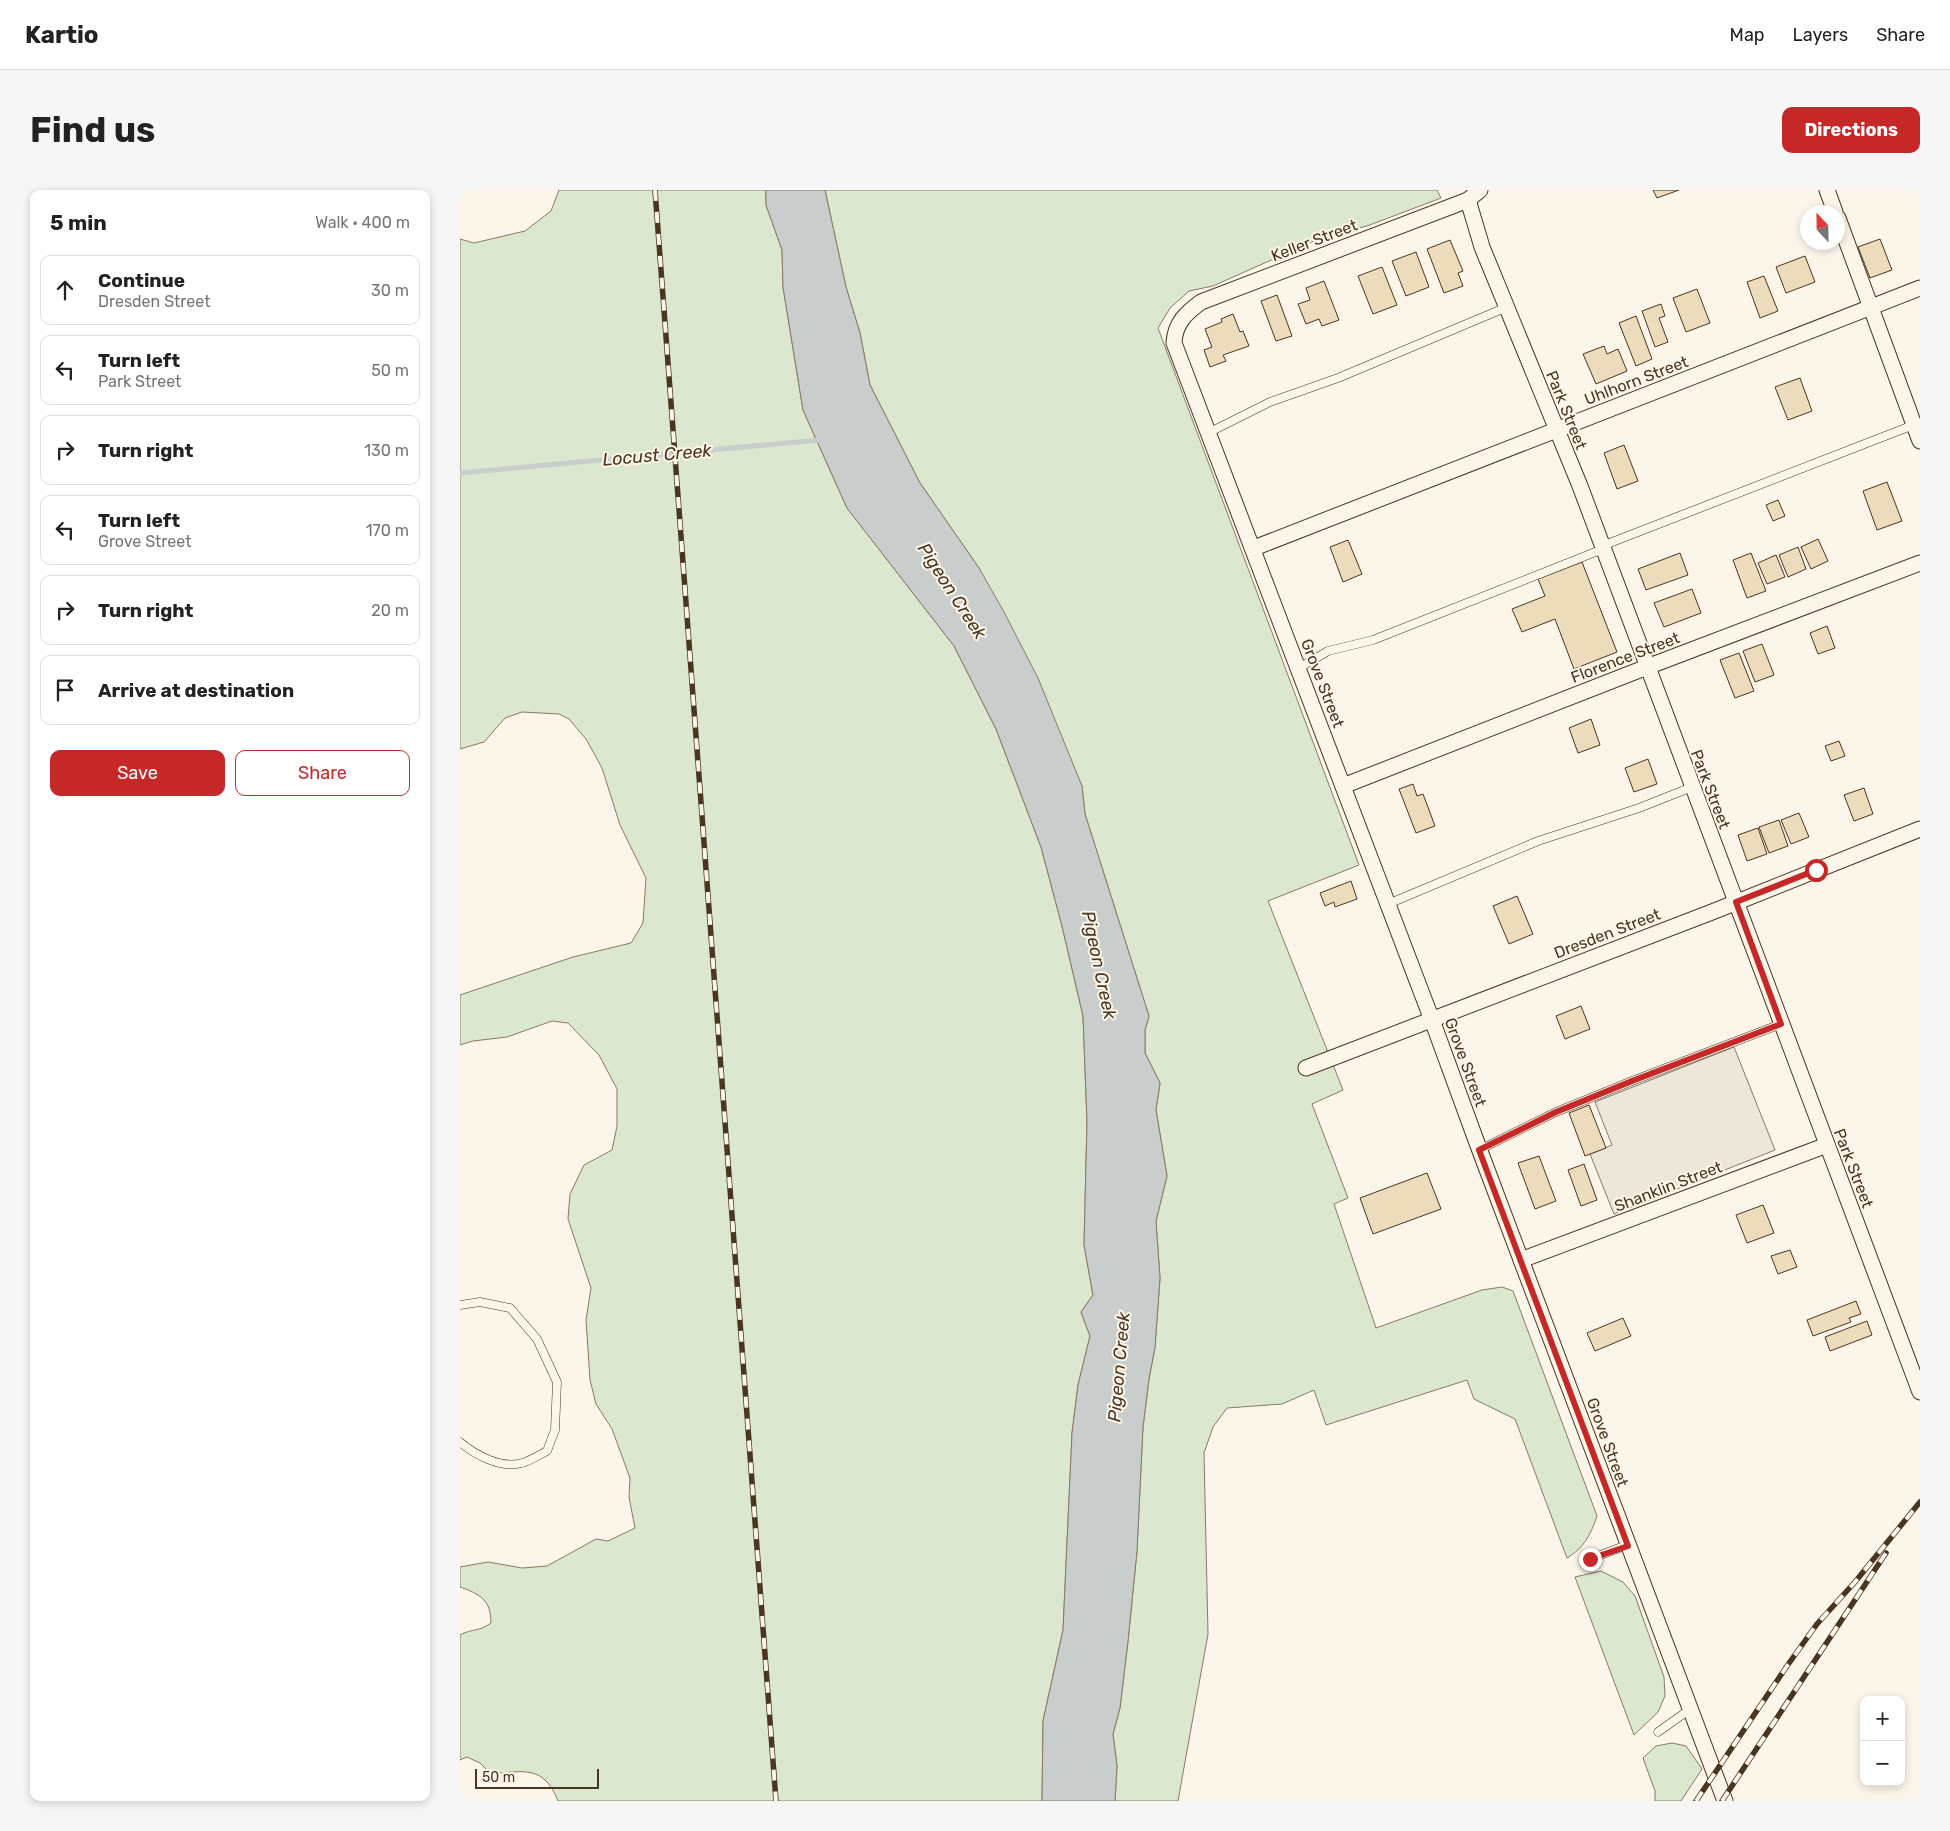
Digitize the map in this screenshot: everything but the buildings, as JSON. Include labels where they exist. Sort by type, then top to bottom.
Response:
[{"type":"street","name":"Keller Street","points":[[1174,336],[1180,320],[1201,302],[1480,190]]},
{"type":"street","points":[[1826,190],[1833,205]]},
{"type":"street","name":"Park Street","points":[[1467,195],[1482,247],[1603,548],[1920,1392]]},
{"type":"street","points":[[1845,237],[1917,423],[1920,441]]},
{"type":"street","name":"Uhlhorn Street","points":[[1254,548],[1920,288]]},
{"type":"street","name":"Grove Street","points":[[1174,336],[1174,343],[1254,548],[1724,1801]]},
{"type":"street","name":"Florence Street","points":[[1343,786],[1920,563]]},
{"type":"street","name":"Dresden Street","points":[[1306,1068],[1920,829]]},
{"type":"street","name":"Shanklin Street","points":[[1522,1260],[1827,1145]]},
{"type":"lane","points":[[1208,433],[1270,402],[1338,378],[1507,307]]},
{"type":"lane","points":[[1299,668],[1328,651],[1373,640],[1917,423]]},
{"type":"lane","points":[[1388,904],[1538,841],[1639,808],[1692,787]]},
{"type":"lane","points":[[1479,1150],[1556,1112],[1781,1024]]},
{"type":"lane","points":[[460,1305],[480,1302],[510,1308],[538,1339],[557,1382],[555,1430],[547,1451],[521,1464],[498,1463],[472,1452],[460,1442]]},
{"type":"lane","points":[[1590,1559],[1628,1546]]},
{"type":"lane","points":[[1658,1732],[1690,1710]]},
{"type":"green space","points":[[559,190],[766,190],[766,205],[782,250],[783,287],[803,410],[847,508],[954,646],[996,729],[1041,847],[1083,1016],[1087,1122],[1084,1245],[1093,1295],[1081,1312],[1090,1336],[1078,1385],[1072,1433],[1063,1630],[1043,1721],[1042,1801],[558,1801],[546,1781],[532,1773],[491,1774],[480,1763],[467,1757],[460,1760],[460,1635],[483,1628],[491,1623],[489,1609],[483,1599],[479,1595],[460,1587],[460,1567],[488,1562],[522,1568],[547,1566],[596,1539],[608,1541],[635,1528],[629,1497],[630,1478],[612,1429],[596,1404],[590,1380],[586,1320],[591,1288],[568,1219],[570,1194],[584,1165],[612,1150],[617,1126],[617,1089],[599,1055],[568,1023],[552,1021],[507,1037],[473,1041],[460,1045],[460,995],[573,957],[631,943],[643,923],[646,878],[620,825],[602,768],[586,739],[569,719],[559,714],[522,712],[505,718],[484,742],[460,749],[460,239],[474,243],[525,231],[551,211]]},
{"type":"green space","points":[[825,190],[1437,190],[1441,198],[1367,226],[1325,236],[1213,286],[1189,291],[1170,308],[1158,328],[1359,865],[1268,901],[1343,1090],[1312,1104],[1348,1198],[1334,1204],[1376,1328],[1482,1290],[1502,1287],[1513,1291],[1597,1516],[1586,1540],[1578,1550],[1567,1558],[1515,1419],[1474,1399],[1467,1380],[1326,1425],[1314,1390],[1282,1404],[1227,1408],[1213,1427],[1204,1453],[1208,1634],[1178,1801],[1115,1801],[1117,1766],[1113,1734],[1120,1708],[1128,1641],[1137,1551],[1143,1427],[1155,1347],[1160,1278],[1156,1221],[1167,1176],[1156,1110],[1160,1083],[1145,1053],[1145,1030],[1149,1016],[1085,814],[1082,786],[979,568],[920,483],[870,385],[860,333],[846,287]]},
{"type":"green space","points":[[1601,1571],[1623,1582],[1635,1596],[1664,1677],[1665,1696],[1658,1712],[1634,1735],[1575,1577]]},
{"type":"green space","points":[[1672,1743],[1686,1746],[1702,1769],[1681,1801],[1655,1801],[1655,1791],[1643,1758],[1656,1746]]},
{"type":"shaded area","points":[[1734,1047],[1775,1150],[1614,1214],[1590,1154],[1612,1145],[1595,1102]]},
{"type":"water","name":"Pigeon Creek","points":[[766,190],[825,190],[846,287],[860,333],[870,385],[920,483],[979,568],[1038,678],[1082,786],[1085,814],[1149,1016],[1145,1030],[1145,1053],[1160,1083],[1156,1110],[1167,1176],[1156,1221],[1160,1278],[1155,1347],[1143,1427],[1137,1551],[1128,1641],[1120,1708],[1113,1734],[1117,1766],[1115,1801],[1042,1801],[1043,1721],[1063,1630],[1072,1433],[1078,1385],[1090,1336],[1081,1312],[1093,1295],[1084,1245],[1087,1122],[1083,1016],[1041,847],[996,729],[954,646],[847,508],[803,410],[783,287],[782,250],[766,205]]},
{"type":"waterway","name":"Locust Creek","points":[[460,473],[820,440]]},
{"type":"railway","points":[[655,190],[776,1801]]},
{"type":"railway","points":[[1696,1801],[1817,1624],[1855,1582],[1920,1502]]},
{"type":"railway","points":[[1722,1801],[1886,1553]]},
{"type":"route","points":[[1590,1559],[1628,1546],[1479,1150],[1556,1112],[1781,1024],[1736,902],[1816,870]]}]
